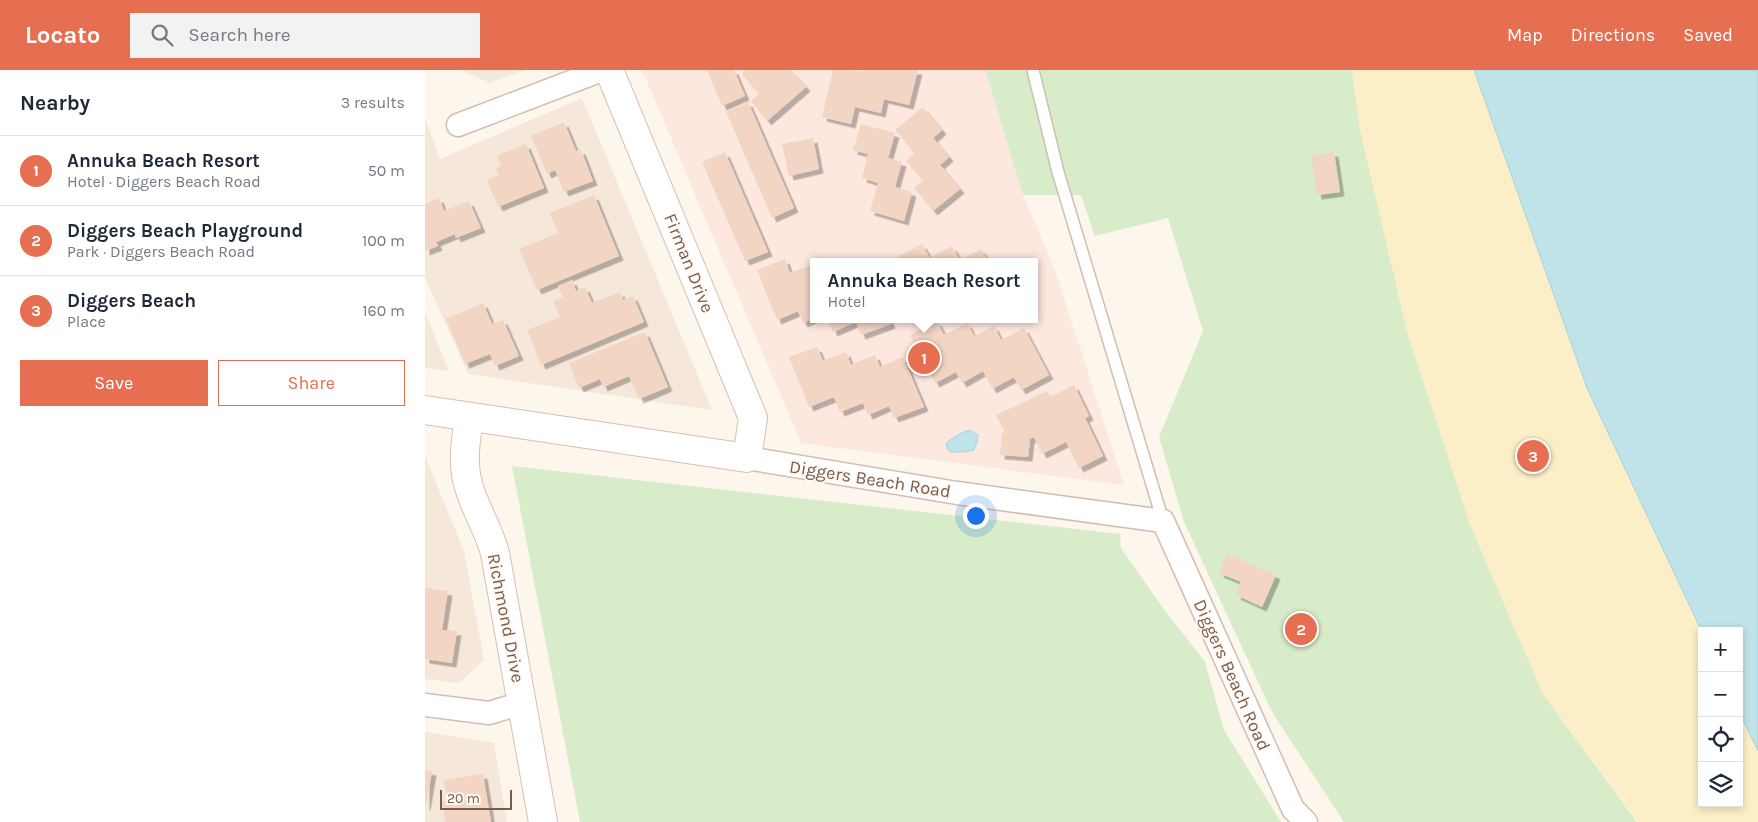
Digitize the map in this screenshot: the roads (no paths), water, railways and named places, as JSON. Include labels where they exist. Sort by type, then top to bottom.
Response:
[{"type":"street","points":[[458,124],[602,70]]},
{"type":"street","name":"Firman Drive","points":[[609,70],[753,418],[747,458]]},
{"type":"street","name":"Diggers Beach Road","points":[[425,410],[747,458],[957,493],[1163,521],[1293,809],[1306,822]]},
{"type":"street","name":"Richmond Drive","points":[[469,417],[466,438],[466,471],[472,494],[495,553],[543,822]]},
{"type":"street","points":[[425,705],[489,713],[522,703]]},
{"type":"lane","points":[[1033,70],[1058,172],[1163,521]]},
{"type":"water","points":[[1474,70],[1758,70],[1758,751],[1743,720],[1743,627],[1700,627],[1587,388]]},
{"type":"water","points":[[969,430],[978,435],[974,450],[950,452],[946,443]]},
{"type":"place","name":"Annuka Beach Resort","points":[[924,358]]},
{"type":"place","name":"Diggers Beach","points":[[1533,456]]},
{"type":"place","name":"Diggers Beach Playground","points":[[1301,629]]}]
